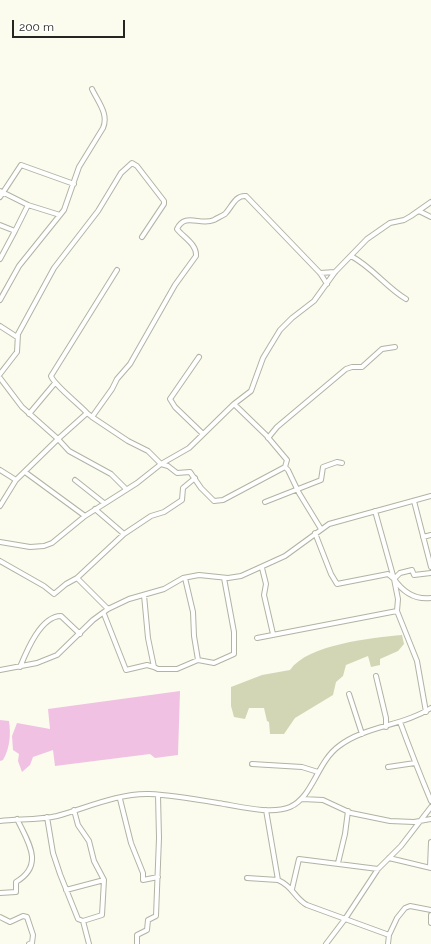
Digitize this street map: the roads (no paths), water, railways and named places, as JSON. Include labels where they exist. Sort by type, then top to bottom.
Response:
[{"type":"street","points":[[0,300],[19,266],[60,215],[74,184],[79,167],[106,122],[102,107],[92,89]]},
{"type":"street","points":[[0,374],[17,352],[17,337],[34,302],[47,285],[54,268],[98,211],[121,173],[132,163],[137,166],[164,201],[164,204],[142,237]]},
{"type":"street","points":[[0,197],[19,166],[23,164],[74,184]]},
{"type":"street","points":[[2,192],[28,204],[60,215]]},
{"type":"street","points":[[92,416],[112,389],[117,379],[130,364],[175,285],[196,256],[195,250],[190,241],[177,229],[184,220],[213,220],[224,215],[236,200],[246,196],[320,273],[327,284]]},
{"type":"street","points":[[0,542],[25,546],[44,546],[52,543],[85,516],[161,464],[189,448],[234,404],[253,388],[263,358],[280,330],[289,320],[314,301],[335,272],[374,233],[390,223],[404,220],[431,202]]},
{"type":"street","points":[[0,258],[28,204]]},
{"type":"street","points":[[418,210],[431,217]]},
{"type":"street","points":[[0,225],[15,231]]},
{"type":"street","points":[[351,256],[362,261],[392,291],[406,300]]},
{"type":"street","points":[[116,270],[87,315],[81,330],[53,371],[51,376],[55,383],[75,400],[87,413],[128,441],[148,451],[161,464],[168,466],[177,473],[190,472],[201,488],[214,501],[223,500],[285,467],[287,460],[268,438],[234,404]]},
{"type":"street","points":[[320,273],[335,272]]},
{"type":"street","points":[[0,326],[17,337]]},
{"type":"street","points":[[268,438],[277,427],[346,369],[352,367],[362,367],[382,349],[395,347]]},
{"type":"street","points":[[199,358],[170,399],[203,434]]},
{"type":"street","points":[[0,378],[29,414],[58,439],[69,451],[101,468],[126,489]]},
{"type":"street","points":[[29,414],[55,383]]},
{"type":"street","points":[[0,506],[4,497],[16,480],[87,413]]},
{"type":"street","points":[[265,502],[321,480],[324,467],[337,462],[342,463]]},
{"type":"street","points":[[285,467],[320,529]]},
{"type":"street","points":[[0,470],[16,480]]},
{"type":"street","points":[[25,472],[85,516]]},
{"type":"street","points":[[0,561],[44,586],[54,594],[66,584],[77,578],[124,534],[151,516],[164,512],[182,500],[183,488],[195,478]]},
{"type":"street","points":[[75,480],[104,503]]},
{"type":"street","points":[[0,493],[4,497]]},
{"type":"street","points":[[0,670],[37,663],[57,655],[93,620],[104,614],[108,609],[128,599],[164,589],[178,580],[199,575],[224,578],[241,576],[262,568],[285,556],[320,529],[329,524],[431,496]]},
{"type":"street","points":[[414,501],[431,567]]},
{"type":"street","points":[[96,509],[124,534]]},
{"type":"street","points":[[375,511],[394,579],[398,599],[398,611],[417,661],[426,712]]},
{"type":"street","points":[[315,533],[331,574],[337,584],[388,574],[403,591],[416,597],[431,598]]},
{"type":"street","points":[[423,537],[431,535]]},
{"type":"street","points":[[262,568],[266,584],[264,595],[273,634]]},
{"type":"street","points":[[394,579],[400,573],[412,570],[414,575],[431,573]]},
{"type":"street","points":[[77,578],[108,609]]},
{"type":"street","points":[[185,578],[193,612],[194,636],[198,660]]},
{"type":"street","points":[[104,614],[126,670],[147,665],[154,666],[158,669],[178,669],[198,660],[214,663],[234,654],[234,632],[224,578]]},
{"type":"street","points":[[144,595],[148,638],[154,666]]},
{"type":"street","points":[[257,638],[398,611]]},
{"type":"street","points":[[20,667],[30,643],[47,622],[55,616],[61,616],[80,634]]},
{"type":"street","points":[[376,676],[386,718],[386,726]]},
{"type":"street","points":[[349,694],[362,734]]},
{"type":"street","points":[[0,821],[47,817],[142,795],[186,798],[266,810],[288,808],[302,799],[310,788],[318,772],[338,747],[362,734],[400,722],[426,712],[431,708]]},
{"type":"street","points":[[400,722],[431,801]]},
{"type":"street","points":[[388,767],[415,763]]},
{"type":"street","points":[[252,764],[302,767],[318,772]]},
{"type":"street","points":[[310,788],[314,799]]},
{"type":"street","points":[[137,944],[137,935],[147,930],[148,920],[156,916],[158,877],[158,795]]},
{"type":"street","points":[[120,799],[131,843],[143,873],[143,880],[158,877]]},
{"type":"street","points":[[302,799],[323,800],[348,811],[390,821],[414,822],[431,819]]},
{"type":"street","points":[[430,808],[431,815]]},
{"type":"street","points":[[326,944],[345,919],[378,869],[401,846],[430,808]]},
{"type":"street","points":[[74,810],[78,825],[89,841],[94,861],[104,880],[102,915],[83,921]]},
{"type":"street","points":[[266,810],[278,880]]},
{"type":"street","points":[[338,863],[345,834],[348,811]]},
{"type":"street","points":[[47,817],[53,853],[78,918],[83,921],[89,944]]},
{"type":"street","points":[[0,893],[16,892],[16,882],[24,877],[33,861],[32,852],[17,819]]},
{"type":"street","points":[[389,858],[430,868],[431,842]]},
{"type":"street","points":[[292,889],[299,859],[378,869]]},
{"type":"street","points":[[247,878],[278,880],[288,884],[302,902],[389,935]]},
{"type":"street","points":[[66,890],[104,880]]},
{"type":"street","points":[[388,944],[389,935],[397,918],[406,908],[410,906],[431,910]]},
{"type":"street","points":[[431,915],[431,923]]},
{"type":"street","points":[[0,918],[10,922],[23,916],[26,917],[33,939],[32,943],[29,944]]}]
